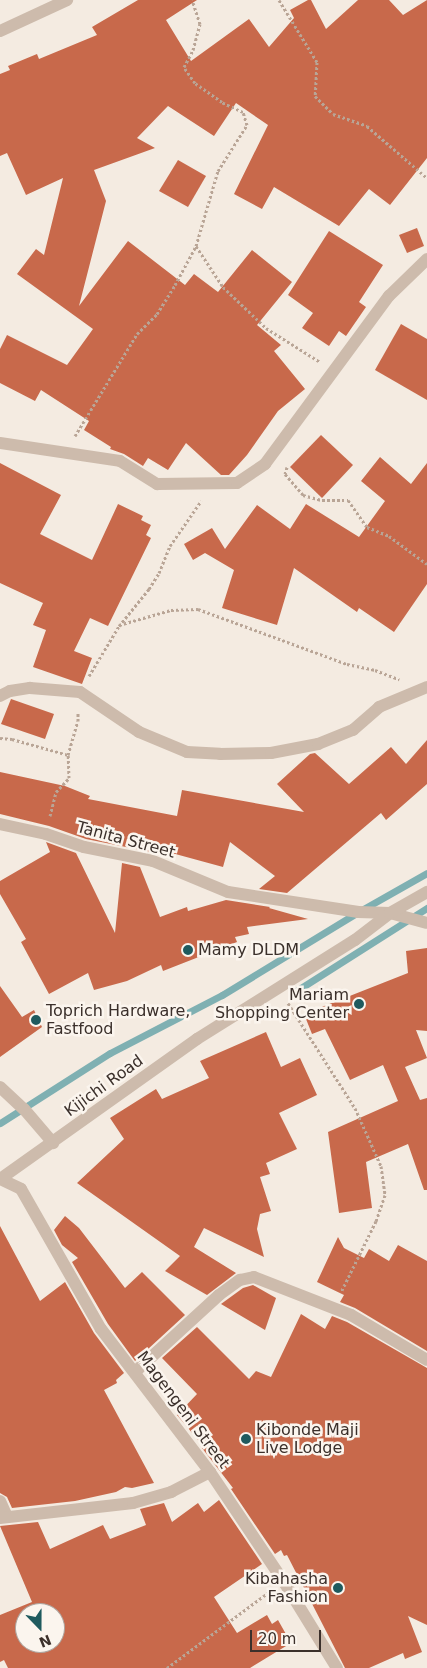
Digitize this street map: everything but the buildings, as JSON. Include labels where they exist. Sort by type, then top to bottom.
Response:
[{"type":"street","points":[[0,31],[67,0]]},
{"type":"street","points":[[0,443],[120,461],[157,484],[237,483],[265,464],[389,296],[427,259]]},
{"type":"street","points":[[0,696],[10,691],[30,688],[80,692],[139,732],[187,752],[220,754],[272,753],[318,744],[353,730],[379,707],[425,688]]},
{"type":"street","name":"Tanita Street","points":[[0,824],[46,834],[84,847],[153,861],[228,892],[358,912],[390,914],[427,923]]},
{"type":"street","name":"Kijichi Road","points":[[0,1179],[197,1038],[355,940],[390,914],[427,892]]},
{"type":"street","points":[[0,1087],[24,1109],[52,1143]]},
{"type":"street","name":"Magengeni Street","points":[[0,1179],[21,1189],[101,1329],[210,1472],[284,1582],[337,1668]]},
{"type":"street","points":[[134,1372],[219,1295],[240,1280],[254,1276],[333,1307],[427,1360]]},
{"type":"street","points":[[0,1501],[3,1517],[132,1503],[171,1492],[210,1472]]},
{"type":"path","points":[[66,452],[137,334],[157,314],[196,246],[218,171],[247,125],[243,112],[222,102],[195,83],[184,67],[193,50],[200,24],[192,0]]},
{"type":"path","points":[[279,0],[317,62],[315,96],[332,114],[367,126],[427,178]]},
{"type":"path","points":[[196,246],[223,287],[266,328],[333,370]]},
{"type":"path","points":[[265,464],[288,462],[285,474],[303,494],[322,500],[348,500],[367,527],[389,536],[427,564]]},
{"type":"path","points":[[46,834],[56,792],[68,778],[68,755],[78,721],[80,692],[119,626],[149,589],[159,573],[170,546],[187,519],[202,500],[222,483]]},
{"type":"path","points":[[119,626],[172,610],[198,609],[330,658],[375,670],[425,688]]},
{"type":"path","points":[[0,738],[12,739],[68,755]]},
{"type":"path","points":[[278,988],[355,1108],[381,1166],[384,1195],[376,1221],[333,1307]]},
{"type":"path","points":[[167,1668],[284,1582]]},
{"type":"waterway","points":[[0,1123],[110,1053],[222,995],[358,912],[427,873]]},
{"type":"waterway","points":[[296,991],[427,908]]},
{"type":"place","name":"Mamy DLDM","points":[[188,950]]},
{"type":"place","name":"Mariam Shopping Center","points":[[359,1004]]},
{"type":"place","name":"Toprich Hardware, Fastfood","points":[[36,1020]]},
{"type":"place","name":"Kibonde Maji Live Lodge","points":[[246,1439]]},
{"type":"place","name":"Kibahasha Fashion","points":[[338,1588]]}]
